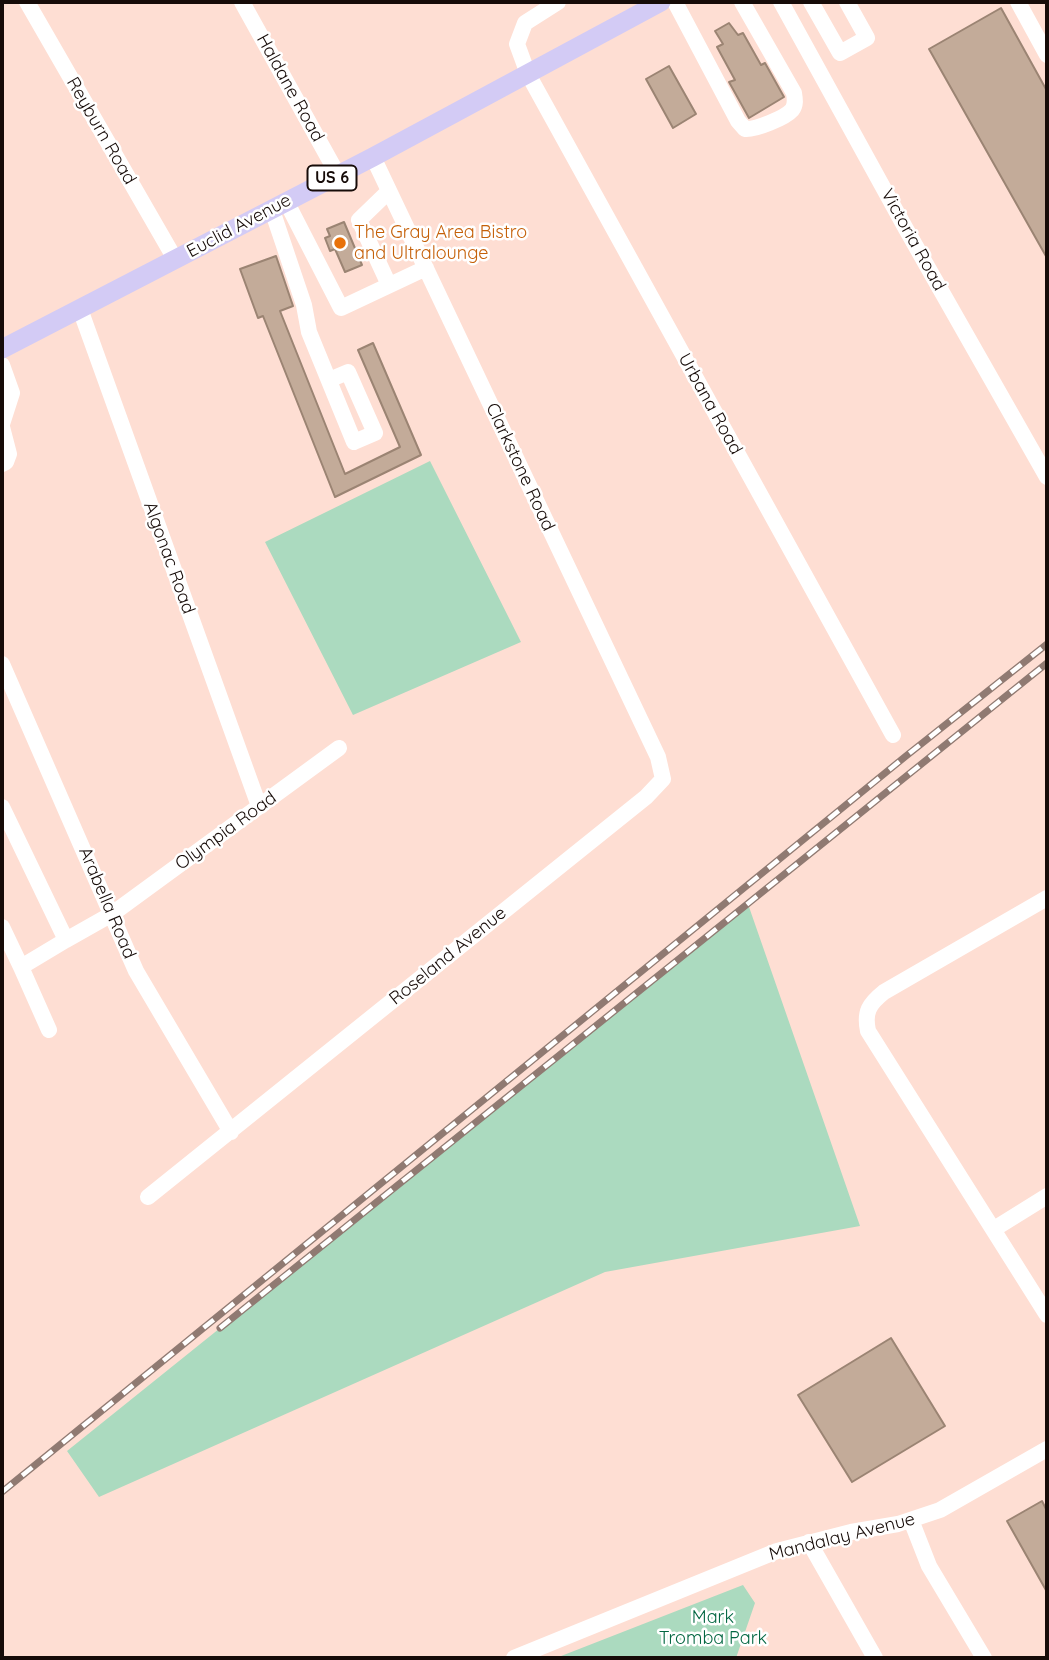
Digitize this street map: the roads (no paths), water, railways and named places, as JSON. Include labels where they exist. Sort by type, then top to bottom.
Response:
[{"type":"main road","name":"Euclid Avenue","points":[[2,352],[661,2]]},
{"type":"street","name":"Reyburn Road","points":[[27,2],[175,260]]},
{"type":"street","name":"Haldane Road","points":[[242,2],[338,175]]},
{"type":"street","name":"Urbana Road","points":[[558,2],[525,23],[517,44],[528,74],[892,735]]},
{"type":"street","points":[[674,2],[738,121],[745,129],[754,130],[791,112],[795,104],[794,93],[742,2]]},
{"type":"street","name":"Victoria Road","points":[[783,2],[906,229],[1047,477]]},
{"type":"street","points":[[811,2],[840,53],[867,38],[847,2]]},
{"type":"street","points":[[1018,2],[1047,55]]},
{"type":"street","name":"Clarkstone Road","points":[[373,157],[658,757],[663,779]]},
{"type":"street","points":[[389,191],[359,220],[389,285]]},
{"type":"street","points":[[279,206],[341,308],[426,268]]},
{"type":"street","points":[[279,206],[309,332],[328,380]]},
{"type":"street","name":"Algonac Road","points":[[80,309],[259,806]]},
{"type":"street","points":[[2,352],[7,395],[2,426],[9,454],[6,462],[2,464]]},
{"type":"street","name":"Arabella Road","points":[[2,664],[136,971],[231,1132]]},
{"type":"street","name":"Olympia Road","points":[[21,967],[113,914],[339,748]]},
{"type":"street","name":"Roseland Avenue","points":[[148,1197],[646,797],[663,779]]},
{"type":"street","points":[[2,807],[66,940]]},
{"type":"street","points":[[1047,898],[884,992],[869,1004],[865,1019],[868,1031],[1047,1315]]},
{"type":"street","points":[[2,927],[49,1030]]},
{"type":"street","points":[[994,1229],[1047,1196]]},
{"type":"street","name":"Mandalay Avenue","points":[[514,1658],[777,1551],[911,1520],[940,1510],[1047,1449]]},
{"type":"street","points":[[911,1520],[929,1566],[984,1658]]},
{"type":"street","points":[[809,1542],[875,1658]]},
{"type":"railway","points":[[2,1492],[1047,644]]},
{"type":"railway","points":[[220,1328],[1047,663]]},
{"type":"place","name":"The Gray Area Bistro and Ultralounge","points":[[340,243]]},
{"type":"park label","name":"Mark Tromba Park","points":[[713,1628]]}]
